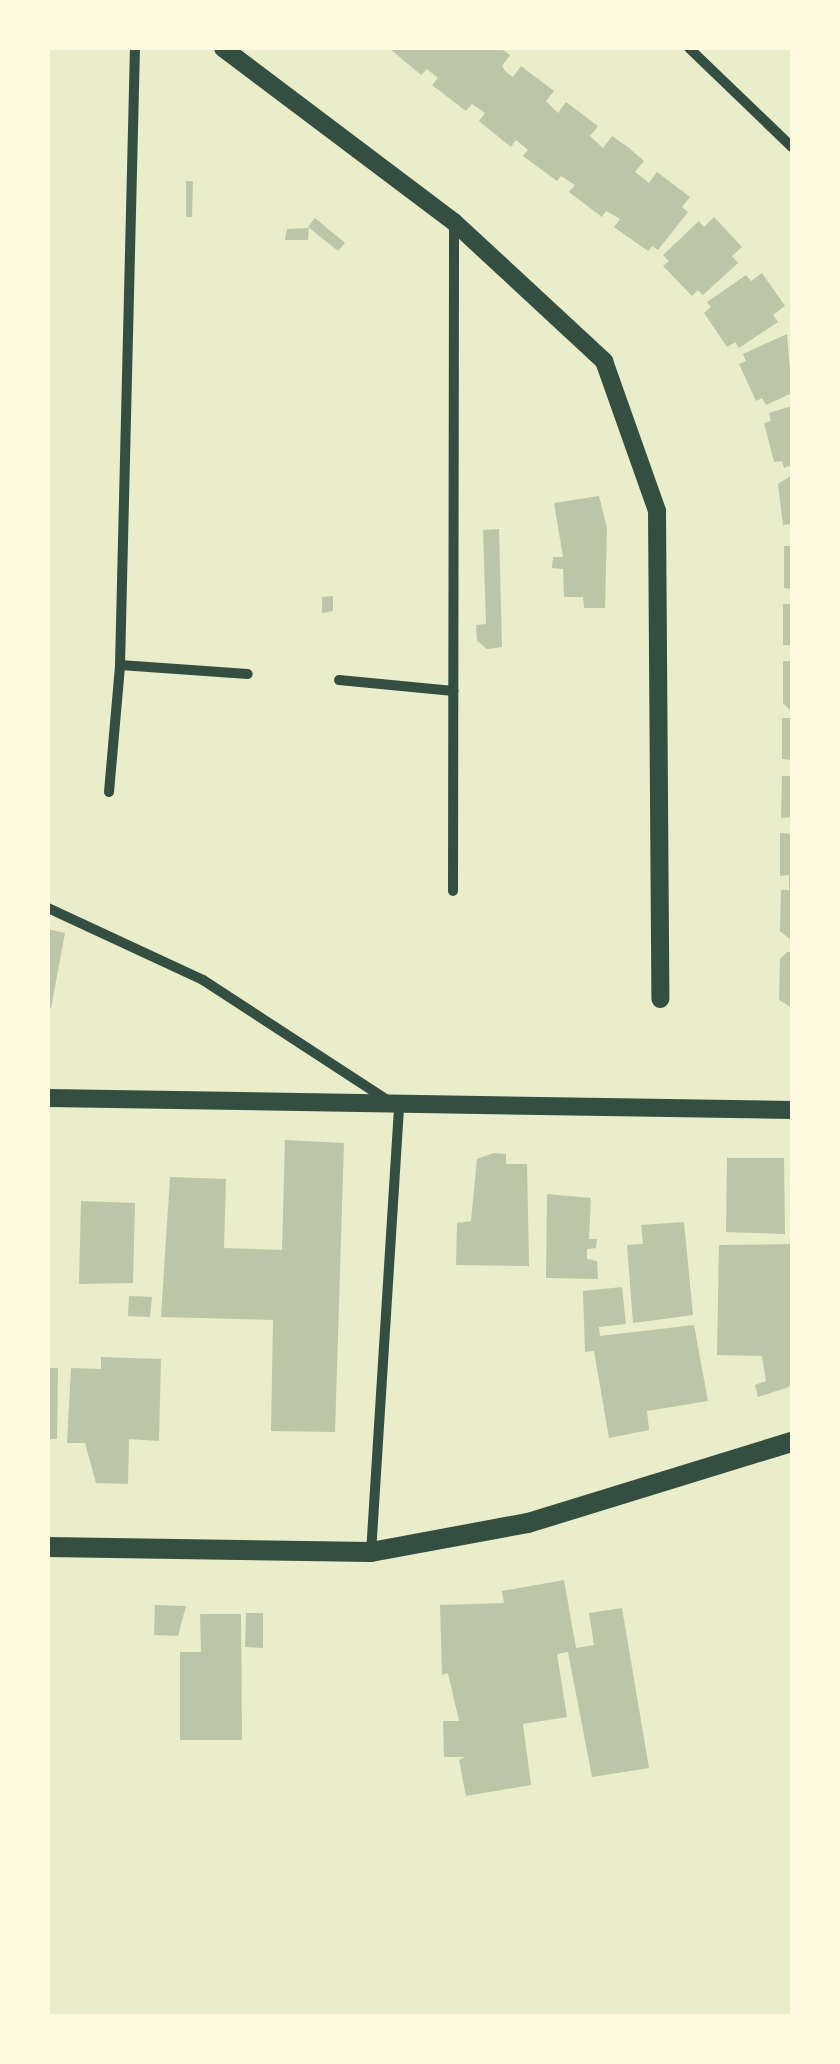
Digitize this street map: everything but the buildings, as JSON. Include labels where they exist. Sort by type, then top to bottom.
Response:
[{"type":"main road","points":[[48,1547],[371,1552],[528,1524],[792,1442]]},
{"type":"street","points":[[109,792],[120,664],[135,48]]},
{"type":"street","points":[[223,48],[454,222],[604,361],[656,511],[660,999]]},
{"type":"street","points":[[689,48],[792,146]]},
{"type":"street","points":[[453,890],[454,222]]},
{"type":"street","points":[[120,664],[248,674]]},
{"type":"street","points":[[339,680],[454,692]]},
{"type":"street","points":[[48,908],[203,980],[400,1108]]},
{"type":"street","points":[[48,1098],[400,1108],[792,1110]]},
{"type":"street","points":[[371,1552],[400,1108]]}]
